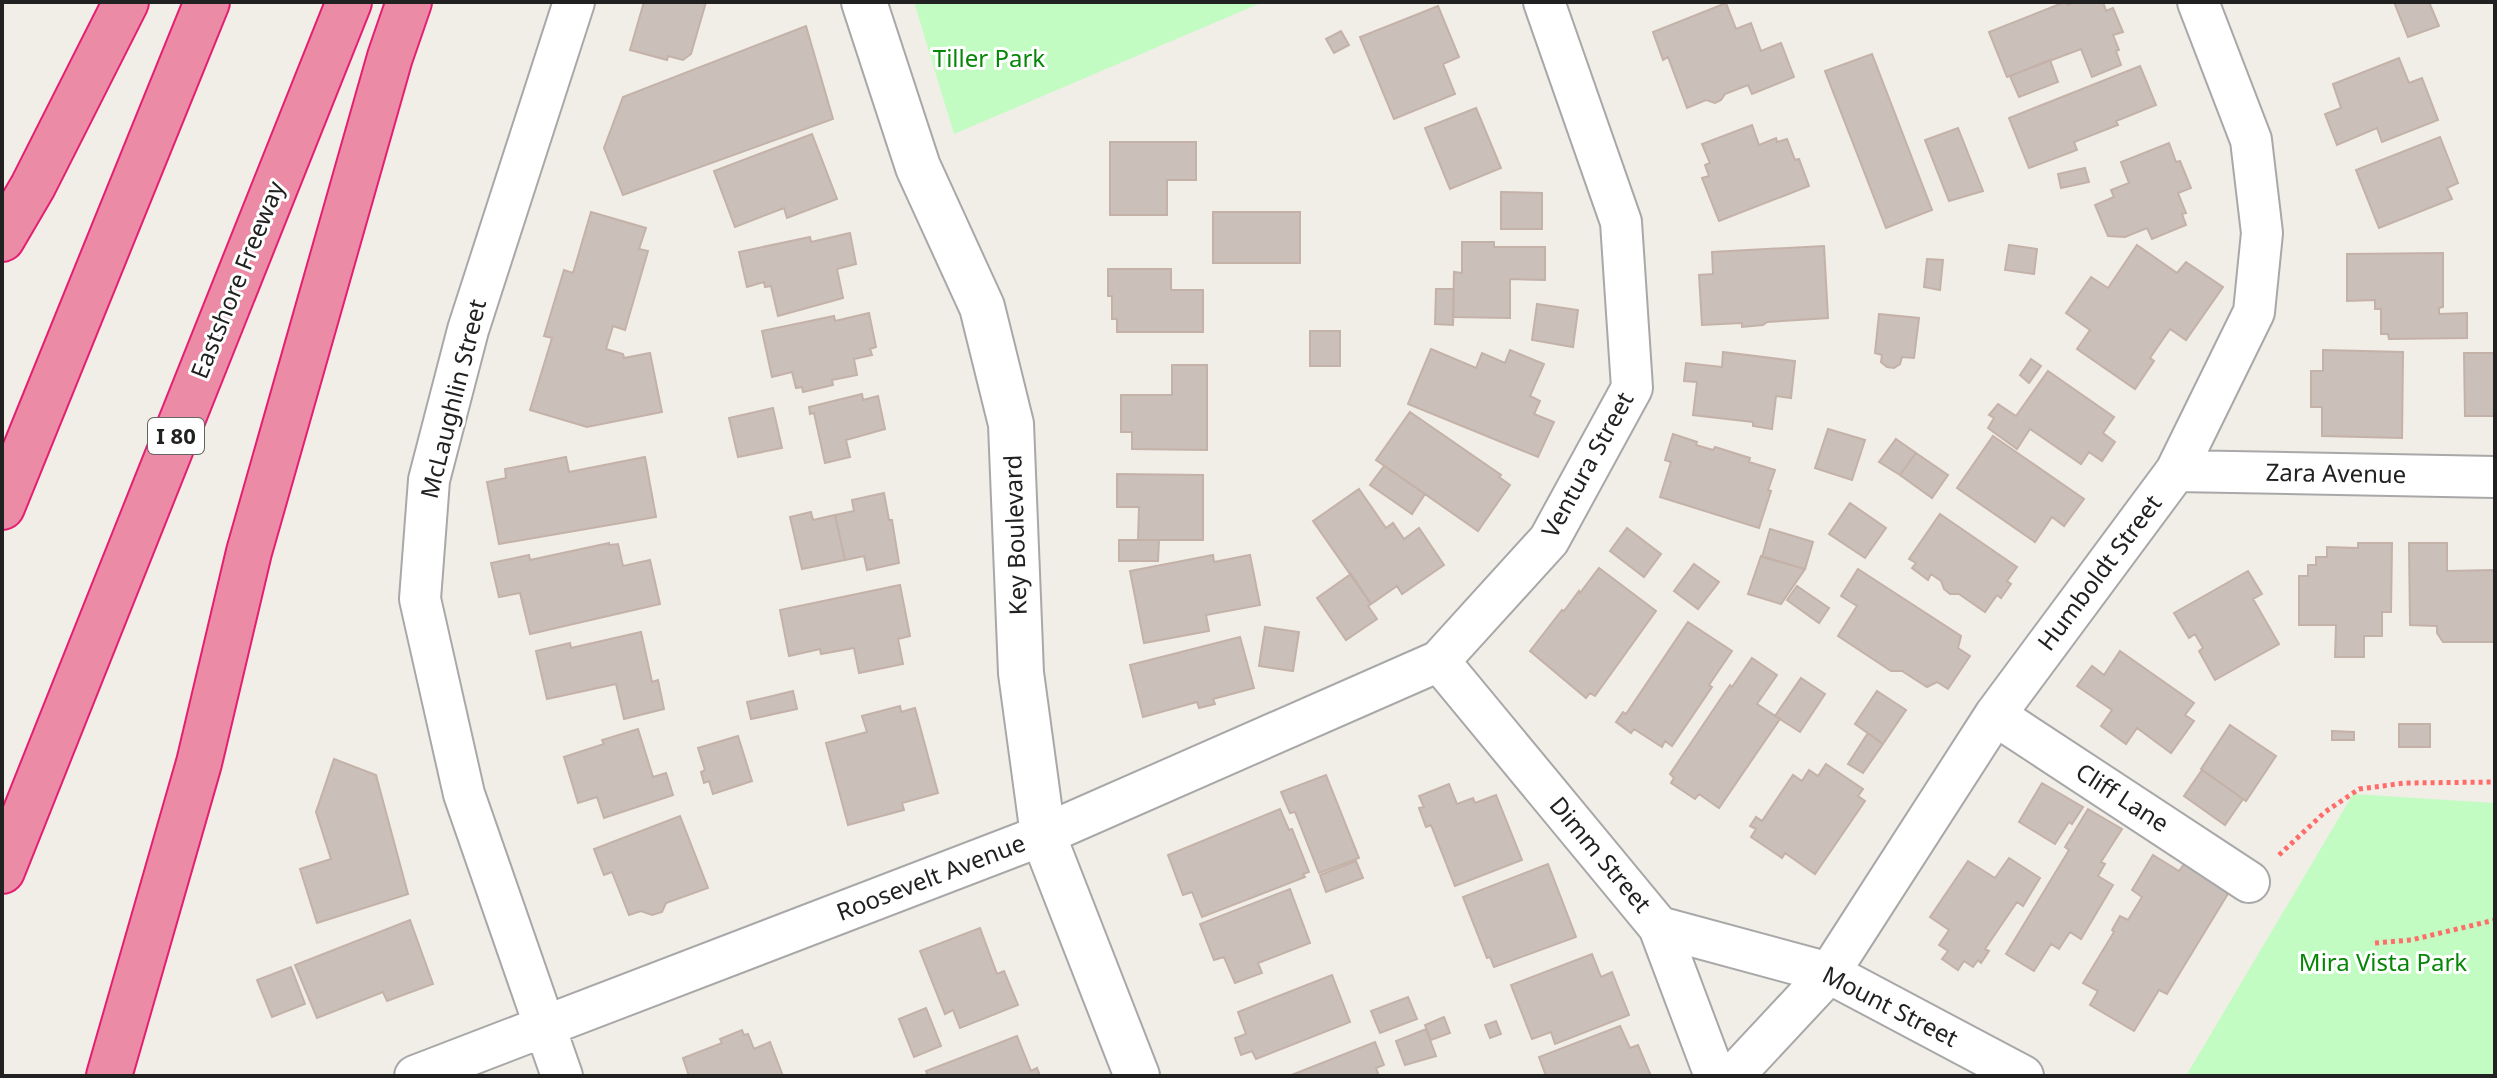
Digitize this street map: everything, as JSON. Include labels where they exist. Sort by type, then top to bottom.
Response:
[{"type":"highway","points":[[2,239],[33,186],[126,2]]},
{"type":"highway","points":[[2,507],[207,2]]},
{"type":"highway","name":"Eastshore Freeway","points":[[2,871],[349,2]]},
{"type":"highway","points":[[109,1076],[199,763],[249,552],[386,72],[409,2]]},
{"type":"street","name":"McLaughlin Street","points":[[562,1076],[464,794],[420,599],[429,480],[468,330],[574,2]]},
{"type":"street","name":"Key Boulevard","points":[[864,2],[918,167],[982,307],[1011,424],[1021,673],[1043,835],[1137,1076]]},
{"type":"street","name":"Ventura Street","points":[[1439,661],[1549,540],[1632,388],[1621,222],[1544,2]]},
{"type":"street","name":"Humboldt Street","points":[[1733,1076],[1829,973],[1995,715],[2176,471],[2254,312],[2262,233],[2251,140],[2198,2]]},
{"type":"street","name":"Zara Avenue","points":[[2176,471],[2495,477]]},
{"type":"street","name":"Roosevelt Avenue","points":[[415,1076],[1043,835],[1439,661]]},
{"type":"street","name":"Dimm Street","points":[[1439,661],[1659,927],[1715,1076]]},
{"type":"street","name":"Cliff Lane","points":[[1995,715],[2249,882]]},
{"type":"street","name":"Mount Street","points":[[1659,927],[1829,973],[2023,1076]]},
{"type":"path","points":[[2249,882],[2325,812],[2359,789],[2405,783],[2495,782]]},
{"type":"path","points":[[2375,943],[2411,940],[2495,920]]},
{"type":"green space","name":"Tiller Park","points":[[914,2],[1263,2],[954,134]]},
{"type":"green space","name":"Mira Vista Park","points":[[2353,794],[2495,803],[2495,1076],[2186,1076]]},
{"type":"building","points":[[644,2],[706,2],[691,54],[683,60],[668,56],[667,60],[630,50]]},
{"type":"building","points":[[2065,2],[2068,5],[2103,2],[2106,11],[2113,8],[2123,32],[2113,35],[2121,65],[2092,77],[2081,49],[2007,77],[1989,32]]},
{"type":"building","points":[[2394,2],[2429,2],[2439,26],[2408,37]]},
{"type":"building","points":[[1726,3],[1736,29],[1751,23],[1761,51],[1781,43],[1794,77],[1752,94],[1748,85],[1725,94],[1715,103],[1706,100],[1687,108],[1668,57],[1663,60],[1653,32]]},
{"type":"building","points":[[1438,6],[1459,57],[1443,64],[1455,94],[1394,119],[1360,37]]},
{"type":"building","points":[[806,26],[833,119],[623,195],[604,148],[623,97]]},
{"type":"building","points":[[1341,31],[1349,45],[1334,53],[1326,39]]},
{"type":"building","points":[[1872,54],[1932,210],[1886,228],[1825,71]]},
{"type":"building","points":[[2399,58],[2409,83],[2422,78],[2438,120],[2382,142],[2377,128],[2337,145],[2325,114],[2341,108],[2333,84]]},
{"type":"building","points":[[2050,60],[2058,82],[2019,97],[2010,76]]},
{"type":"building","points":[[2140,66],[2156,105],[2116,121],[2118,125],[2074,142],[2077,150],[2029,168],[2009,118]]},
{"type":"building","points":[[1476,108],[1501,168],[1450,189],[1425,128]]},
{"type":"building","points":[[1752,125],[1759,145],[1776,138],[1777,142],[1787,139],[1809,186],[1719,221],[1702,178],[1709,176],[1705,165],[1710,163],[1702,144]]},
{"type":"building","points":[[1958,128],[1983,191],[1949,201],[1925,140]]},
{"type":"building","points":[[812,134],[837,199],[787,218],[784,208],[735,227],[714,171]]},
{"type":"building","points":[[2440,137],[2458,183],[2447,188],[2452,199],[2379,228],[2356,170]]},
{"type":"building","points":[[1110,142],[1196,142],[1196,180],[1167,180],[1167,215],[1110,215]]},
{"type":"building","points":[[2169,143],[2191,188],[2178,193],[2186,213],[2182,214],[2186,225],[2152,239],[2147,228],[2125,237],[2108,236],[2095,205],[2114,197],[2111,190],[2129,183],[2121,162]]},
{"type":"building","points":[[2085,168],[2089,182],[2061,188],[2058,174]]},
{"type":"building","points":[[1501,192],[1542,193],[1542,229],[1501,229]]},
{"type":"building","points":[[591,212],[646,228],[639,249],[648,251],[625,330],[613,326],[606,349],[623,354],[624,358],[650,353],[662,412],[587,427],[530,410],[552,338],[544,336],[564,270],[573,273]]},
{"type":"building","points":[[1213,212],[1300,212],[1300,263],[1213,263]]},
{"type":"building","points":[[850,233],[856,264],[837,269],[843,298],[778,316],[771,286],[765,287],[764,282],[747,287],[739,252],[810,237],[811,242]]},
{"type":"building","points":[[1462,242],[1494,242],[1494,247],[1545,247],[1545,280],[1510,279],[1510,318],[1453,317],[1454,272],[1462,273]]},
{"type":"building","points":[[2009,245],[2037,249],[2034,274],[2005,270]]},
{"type":"building","points":[[2137,245],[2177,273],[2186,262],[2223,287],[2186,340],[2170,329],[2150,358],[2154,361],[2135,389],[2077,349],[2090,330],[2066,313],[2091,277],[2108,288]]},
{"type":"building","points":[[1824,246],[1828,318],[1742,327],[1742,323],[1702,325],[1699,275],[1713,274],[1712,252]]},
{"type":"building","points":[[2443,253],[2443,307],[2439,308],[2439,314],[2467,313],[2467,338],[2389,339],[2388,334],[2381,334],[2381,309],[2375,309],[2375,300],[2347,301],[2347,254]]},
{"type":"building","points":[[1927,259],[1943,260],[1940,290],[1924,287]]},
{"type":"building","points":[[1108,269],[1171,269],[1171,290],[1203,290],[1203,332],[1117,332],[1117,319],[1112,319],[1112,296],[1108,296]]},
{"type":"building","points":[[1436,289],[1454,289],[1453,325],[1435,324]]},
{"type":"building","points":[[1537,304],[1578,310],[1573,347],[1532,340]]},
{"type":"building","points":[[869,313],[876,347],[870,349],[872,355],[854,359],[857,375],[832,380],[833,385],[803,392],[802,387],[796,388],[792,372],[772,377],[762,331],[834,316],[835,321]]},
{"type":"building","points":[[1879,314],[1919,318],[1914,358],[1902,357],[1900,364],[1894,368],[1881,362],[1882,355],[1875,353]]},
{"type":"building","points":[[1310,331],[1340,331],[1340,366],[1310,366]]},
{"type":"building","points":[[1431,349],[1476,368],[1482,353],[1505,363],[1510,350],[1544,364],[1530,396],[1540,401],[1534,414],[1554,422],[1538,457],[1408,404]]},
{"type":"building","points":[[2323,350],[2403,352],[2402,438],[2322,436],[2322,407],[2311,407],[2311,371],[2323,371]]},
{"type":"building","points":[[1723,352],[1795,361],[1791,398],[1776,396],[1772,429],[1753,426],[1753,422],[1693,415],[1697,382],[1684,381],[1686,363],[1722,367]]},
{"type":"building","points":[[2464,353],[2495,353],[2495,416],[2465,416]]},
{"type":"building","points":[[2031,359],[2041,366],[2029,383],[2020,375]]},
{"type":"building","points":[[1172,365],[1207,365],[1207,450],[1132,449],[1132,432],[1121,432],[1121,395],[1172,395]]},
{"type":"building","points":[[2048,371],[2114,417],[2103,433],[2115,442],[2102,461],[2089,452],[2081,464],[2030,429],[2017,449],[1988,428],[1994,418],[1989,415],[1998,404],[2016,416]]},
{"type":"building","points":[[862,394],[863,400],[878,396],[885,429],[846,440],[850,457],[825,463],[814,413],[810,414],[809,407]]},
{"type":"building","points":[[773,408],[782,448],[738,457],[729,418]]},
{"type":"building","points":[[1410,412],[1501,475],[1499,477],[1510,485],[1478,531],[1376,460]]},
{"type":"building","points":[[1828,429],[1865,440],[1852,480],[1815,468]]},
{"type":"building","points":[[1673,434],[1697,442],[1696,445],[1713,450],[1715,447],[1750,458],[1749,462],[1775,470],[1759,528],[1660,497],[1671,462],[1665,460]]},
{"type":"building","points":[[1993,436],[2084,499],[2064,526],[2052,517],[2035,542],[1957,488]]},
{"type":"building","points":[[1896,439],[1916,453],[1900,475],[1879,462]]},
{"type":"building","points":[[1916,453],[1948,475],[1932,498],[1900,475]]},
{"type":"building","points":[[566,457],[569,472],[645,457],[656,517],[499,544],[487,482],[506,478],[505,469]]},
{"type":"building","points":[[1384,466],[1425,494],[1412,514],[1370,485]]},
{"type":"building","points":[[1117,474],[1203,475],[1203,540],[1138,540],[1139,507],[1117,507]]},
{"type":"building","points":[[1359,489],[1386,528],[1393,523],[1404,539],[1419,528],[1444,565],[1402,594],[1397,586],[1371,604],[1313,521]]},
{"type":"building","points":[[884,493],[899,563],[867,570],[864,556],[845,560],[835,515],[854,511],[852,500]]},
{"type":"building","points":[[1850,503],[1886,528],[1865,558],[1829,534]]},
{"type":"building","points":[[811,512],[813,520],[835,515],[845,560],[802,569],[790,517]]},
{"type":"building","points":[[1940,514],[2017,567],[2007,581],[2011,584],[2001,598],[1997,595],[1985,612],[1959,594],[1950,594],[1941,581],[1931,574],[1928,580],[1912,568],[1916,563],[1909,559]]},
{"type":"building","points":[[1627,528],[1661,554],[1644,577],[1610,551]]},
{"type":"building","points":[[1770,529],[1813,542],[1805,569],[1762,557]]},
{"type":"building","points":[[1119,540],[1159,540],[1158,561],[1119,561]]},
{"type":"building","points":[[609,543],[618,544],[623,566],[650,560],[660,604],[530,634],[520,593],[499,597],[491,563],[529,555],[530,560]]},
{"type":"building","points":[[2358,543],[2392,543],[2391,612],[2382,612],[2382,636],[2364,636],[2364,657],[2335,657],[2336,625],[2299,625],[2299,576],[2308,576],[2308,565],[2316,565],[2316,557],[2327,557],[2327,547],[2358,548]]},
{"type":"building","points":[[2409,543],[2447,543],[2447,571],[2495,570],[2495,642],[2443,642],[2437,633],[2437,626],[2410,625]]},
{"type":"building","points":[[1213,555],[1214,562],[1250,555],[1260,605],[1206,615],[1209,631],[1144,643],[1130,571]]},
{"type":"building","points":[[1761,556],[1805,569],[1781,604],[1748,594]]},
{"type":"building","points":[[1694,564],[1719,582],[1698,609],[1674,591]]},
{"type":"building","points":[[1599,568],[1656,611],[1595,696],[1590,693],[1586,698],[1530,651]]},
{"type":"building","points":[[1858,569],[1961,636],[1958,648],[1970,656],[1948,689],[1937,682],[1927,687],[1902,671],[1891,671],[1838,636],[1857,606],[1841,596]]},
{"type":"building","points":[[2248,571],[2262,594],[2253,599],[2279,644],[2215,680],[2199,651],[2203,648],[2195,634],[2189,638],[2174,613]]},
{"type":"building","points":[[1351,574],[1377,619],[1346,640],[1317,598]]},
{"type":"building","points":[[900,585],[910,636],[898,639],[903,664],[859,673],[854,648],[821,654],[820,649],[789,656],[780,610]]},
{"type":"building","points":[[1797,586],[1829,608],[1819,623],[1787,600]]},
{"type":"building","points":[[1688,622],[1732,651],[1672,746],[1665,741],[1662,747],[1634,729],[1631,733],[1616,722],[1623,712],[1626,714]]},
{"type":"building","points":[[1265,627],[1299,632],[1293,671],[1259,666]]},
{"type":"building","points":[[641,632],[652,682],[658,680],[664,709],[624,719],[616,684],[547,699],[536,651],[570,643],[571,648]]},
{"type":"building","points":[[1240,637],[1254,688],[1213,699],[1215,704],[1199,708],[1197,702],[1143,717],[1130,665]]},
{"type":"building","points":[[2120,651],[2194,703],[2185,715],[2194,721],[2171,753],[2137,728],[2126,744],[2101,726],[2112,710],[2077,686],[2092,666],[2104,675]]},
{"type":"building","points":[[1752,658],[1777,675],[1757,704],[1780,719],[1719,808],[1699,794],[1695,799],[1671,783],[1674,778],[1670,774]]},
{"type":"building","points":[[1801,678],[1825,694],[1800,732],[1775,716]]},
{"type":"building","points":[[793,691],[797,709],[751,719],[747,702]]},
{"type":"building","points":[[1877,691],[1906,710],[1883,744],[1855,724]]},
{"type":"building","points":[[900,706],[901,712],[915,708],[938,793],[902,803],[904,810],[848,825],[826,743],[867,732],[862,716]]},
{"type":"building","points":[[2399,724],[2430,724],[2430,747],[2399,747]]},
{"type":"building","points":[[2230,725],[2276,756],[2246,801],[2201,769]]},
{"type":"building","points":[[638,729],[653,777],[666,773],[673,795],[604,818],[597,797],[578,803],[564,757],[604,744],[602,740]]},
{"type":"building","points":[[2332,731],[2354,732],[2354,740],[2332,740]]},
{"type":"building","points":[[1868,733],[1883,744],[1863,773],[1848,764]]},
{"type":"building","points":[[738,736],[752,781],[713,794],[709,781],[704,783],[701,772],[705,770],[698,748]]},
{"type":"building","points":[[334,759],[376,775],[408,894],[317,923],[300,869],[331,859],[316,812]]},
{"type":"building","points":[[1826,764],[1863,789],[1858,796],[1865,801],[1815,874],[1785,853],[1782,858],[1751,837],[1756,829],[1750,826],[1756,817],[1762,821],[1793,775],[1802,781],[1809,770],[1818,776]]},
{"type":"building","points":[[2202,770],[2243,799],[2225,825],[2184,796]]},
{"type":"building","points":[[1326,775],[1359,858],[1319,873],[1295,812],[1290,813],[1281,792]]},
{"type":"building","points":[[2042,783],[2083,807],[2055,844],[2019,822]]},
{"type":"building","points":[[1449,784],[1457,804],[1473,798],[1475,803],[1496,795],[1522,860],[1455,886],[1431,825],[1426,827],[1419,808],[1424,807],[1419,796]]},
{"type":"building","points":[[1280,809],[1289,830],[1292,829],[1309,872],[1303,874],[1305,877],[1202,917],[1192,892],[1183,895],[1168,855]]},
{"type":"building","points":[[2088,809],[2122,829],[2101,862],[2105,864],[2098,876],[2113,885],[2081,939],[2070,932],[2059,949],[2051,944],[2034,971],[2006,954],[2069,850],[2065,847]]},
{"type":"building","points":[[680,816],[708,888],[666,903],[662,912],[652,915],[641,911],[629,915],[612,872],[604,875],[594,849]]},
{"type":"building","points":[[2153,855],[2179,871],[2184,864],[2229,892],[2167,994],[2159,990],[2134,1031],[2090,1005],[2098,991],[2083,983],[2114,932],[2112,930],[2120,916],[2128,920],[2142,897],[2132,890]]},
{"type":"building","points":[[2009,858],[2040,878],[2023,906],[2017,902],[1985,949],[1989,951],[1981,963],[1978,960],[1973,967],[1964,961],[1958,970],[1942,959],[1948,951],[1939,945],[1949,930],[1930,917],[1968,861],[1995,878]]},
{"type":"building","points":[[1356,861],[1363,878],[1326,892],[1320,875]]},
{"type":"building","points":[[1548,864],[1576,937],[1494,967],[1490,957],[1487,958],[1463,897]]},
{"type":"building","points":[[1290,889],[1310,943],[1258,963],[1262,973],[1235,983],[1224,957],[1214,960],[1200,924]]},
{"type":"building","points":[[410,920],[433,984],[387,1001],[383,992],[317,1018],[295,965]]},
{"type":"building","points":[[980,928],[997,974],[1004,971],[1018,1005],[960,1028],[953,1010],[945,1014],[920,951]]},
{"type":"building","points":[[1592,954],[1601,977],[1612,972],[1629,1015],[1555,1044],[1551,1032],[1532,1039],[1511,985]]},
{"type":"building","points":[[291,967],[305,1004],[272,1017],[257,980]]},
{"type":"building","points":[[1332,975],[1350,1022],[1256,1059],[1252,1051],[1241,1055],[1235,1038],[1246,1034],[1238,1012]]},
{"type":"building","points":[[1408,997],[1417,1019],[1380,1033],[1371,1011]]},
{"type":"building","points":[[926,1008],[941,1046],[914,1057],[899,1019]]},
{"type":"building","points":[[1444,1017],[1450,1033],[1431,1040],[1425,1025]]},
{"type":"building","points":[[1496,1021],[1501,1034],[1490,1038],[1485,1025]]},
{"type":"building","points":[[1620,1026],[1630,1048],[1638,1045],[1651,1076],[1546,1076],[1539,1057]]},
{"type":"building","points":[[1426,1029],[1436,1056],[1405,1065],[1396,1041]]},
{"type":"building","points":[[742,1030],[744,1035],[748,1034],[754,1049],[770,1042],[783,1076],[689,1076],[683,1058],[722,1043],[720,1039]]},
{"type":"building","points":[[1017,1036],[1031,1071],[1037,1068],[1040,1076],[928,1076],[926,1071]]},
{"type":"building","points":[[1375,1042],[1384,1065],[1376,1068],[1379,1076],[1289,1076]]}]
